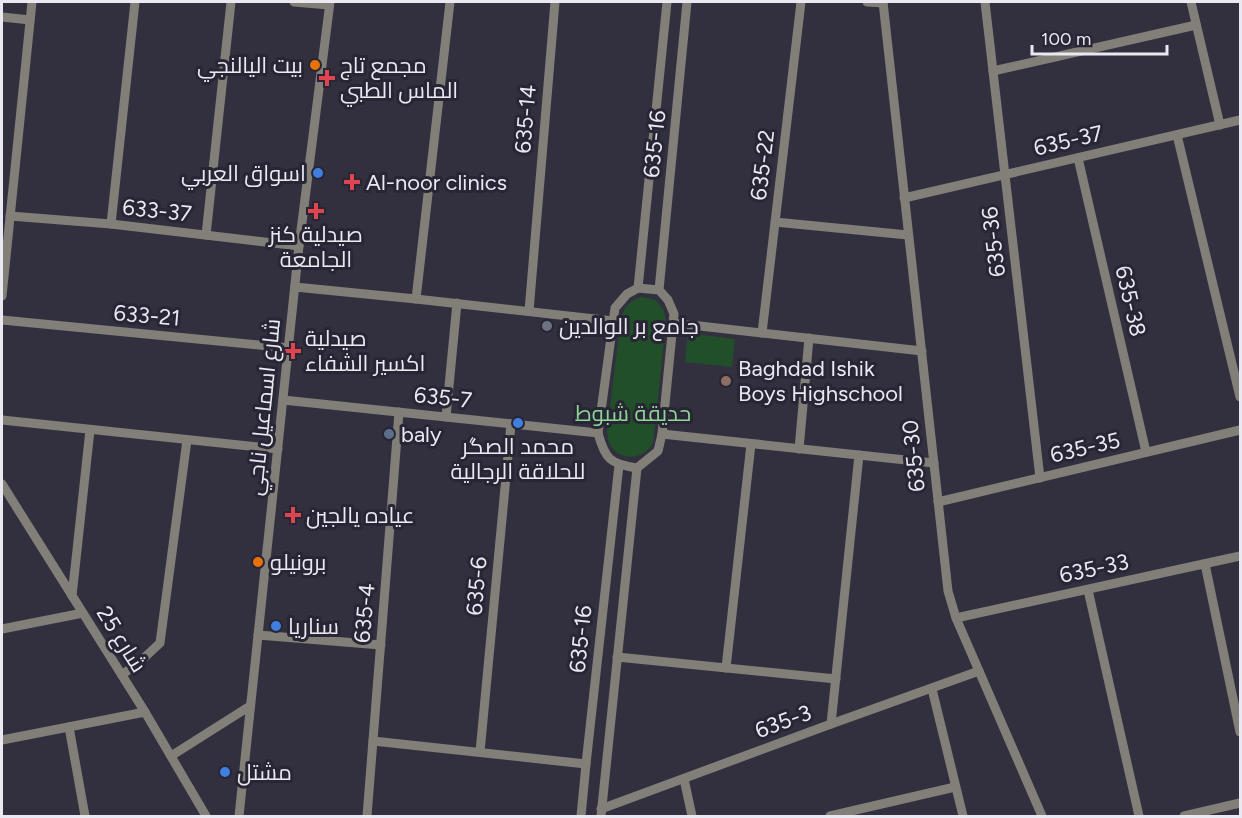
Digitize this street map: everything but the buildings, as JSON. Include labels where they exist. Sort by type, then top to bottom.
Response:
[{"type":"street","points":[[2,296],[32,2]]},
{"type":"street","points":[[111,225],[135,2]]},
{"type":"street","points":[[206,235],[231,2]]},
{"type":"street","points":[[294,2],[329,3]]},
{"type":"street","points":[[416,299],[450,2]]},
{"type":"street","name":"635-14","points":[[529,311],[555,2]]},
{"type":"street","name":"635-16","points":[[638,288],[667,2]]},
{"type":"street","name":"635-16","points":[[659,290],[687,2]]},
{"type":"street","name":"635-22","points":[[762,333],[801,2]]},
{"type":"street","points":[[867,2],[883,2]]},
{"type":"street","name":"635-30","points":[[883,2],[948,591],[956,618],[1042,816]]},
{"type":"street","name":"635-36","points":[[985,2],[1040,478]]},
{"type":"street","points":[[1191,2],[1220,125]]},
{"type":"street","name":"شارع اسماعيل ناجي","points":[[239,816],[299,246],[329,3]]},
{"type":"street","points":[[2,17],[30,20]]},
{"type":"street","points":[[993,71],[1196,25]]},
{"type":"street","name":"635-37","points":[[904,198],[1240,120]]},
{"type":"street","points":[[1176,135],[1240,397]]},
{"type":"street","name":"635-38","points":[[1078,158],[1146,452]]},
{"type":"street","name":"633-37","points":[[10,216],[299,246]]},
{"type":"street","points":[[775,222],[908,235]]},
{"type":"street","points":[[295,287],[614,321]]},
{"type":"street","points":[[638,288],[659,290],[668,300],[674,314],[662,434],[658,451],[649,460],[637,468],[619,465],[610,459],[598,433],[615,308],[627,294],[638,288]]},
{"type":"street","points":[[446,417],[457,303]]},
{"type":"street","name":"633-21","points":[[2,320],[289,348]]},
{"type":"street","points":[[673,323],[922,351]]},
{"type":"street","points":[[799,448],[809,338]]},
{"type":"street","name":"635-7","points":[[283,400],[598,433]]},
{"type":"street","name":"635-4","points":[[367,816],[399,412]]},
{"type":"street","points":[[2,420],[278,449]]},
{"type":"street","name":"635-6","points":[[480,752],[511,424]]},
{"type":"street","points":[[72,596],[90,430]]},
{"type":"street","name":"635-35","points":[[938,502],[1240,430]]},
{"type":"street","points":[[662,434],[934,463]]},
{"type":"street","points":[[122,675],[160,643],[187,440]]},
{"type":"street","points":[[726,668],[751,444]]},
{"type":"street","points":[[831,724],[860,455]]},
{"type":"street","name":"635-16","points":[[580,816],[619,465]]},
{"type":"street","name":"635-16","points":[[601,813],[637,468]]},
{"type":"street","name":"شارع 25","points":[[2,484],[145,712],[206,816]]},
{"type":"street","name":"635-33","points":[[956,618],[1240,556]]},
{"type":"street","points":[[1205,564],[1240,732]]},
{"type":"street","points":[[1088,590],[1139,816]]},
{"type":"street","points":[[2,629],[83,613]]},
{"type":"street","points":[[258,635],[381,645]]},
{"type":"street","points":[[617,657],[836,679]]},
{"type":"street","name":"635-3","points":[[601,813],[684,779],[979,671]]},
{"type":"street","points":[[932,689],[963,816]]},
{"type":"street","points":[[171,756],[249,706]]},
{"type":"street","points":[[2,740],[145,712]]},
{"type":"street","points":[[69,727],[85,816]]},
{"type":"street","points":[[373,741],[586,764]]},
{"type":"street","points":[[684,779],[692,816]]},
{"type":"street","points":[[830,816],[955,787]]},
{"type":"street","points":[[1184,816],[1240,802]]},
{"type":"green space","name":"حديقة شبوط","points":[[642,297],[656,300],[664,311],[666,323],[653,443],[643,453],[631,457],[624,456],[613,449],[607,432],[621,318],[628,304]]},
{"type":"green space","points":[[688,333],[735,339],[732,367],[685,362]]},
{"type":"place","name":"بيت اليالنجي","points":[[315,65]]},
{"type":"place","name":"مجمع تاج الماس الطبي","points":[[327,78]]},
{"type":"place","name":"اسواق العربي","points":[[318,173]]},
{"type":"place","name":"Al-noor clinics","points":[[352,182]]},
{"type":"place","name":"صيدلية كنز الجامعة","points":[[316,211]]},
{"type":"place","name":"جامع بر الوالدين","points":[[547,326]]},
{"type":"place","name":"صيدلية اكسير الشفاء","points":[[293,351]]},
{"type":"place","name":"Baghdad Ishik Boys Highschool","points":[[726,381]]},
{"type":"place","name":"محمد الصگر للحلاقة الرجالية","points":[[518,423]]},
{"type":"place","name":"baly","points":[[389,434]]},
{"type":"place","name":"عياده يالجين","points":[[293,515]]},
{"type":"place","name":"برونيلو","points":[[258,562]]},
{"type":"place","name":"سناريا","points":[[276,626]]},
{"type":"place","name":"مشتل","points":[[225,772]]}]
